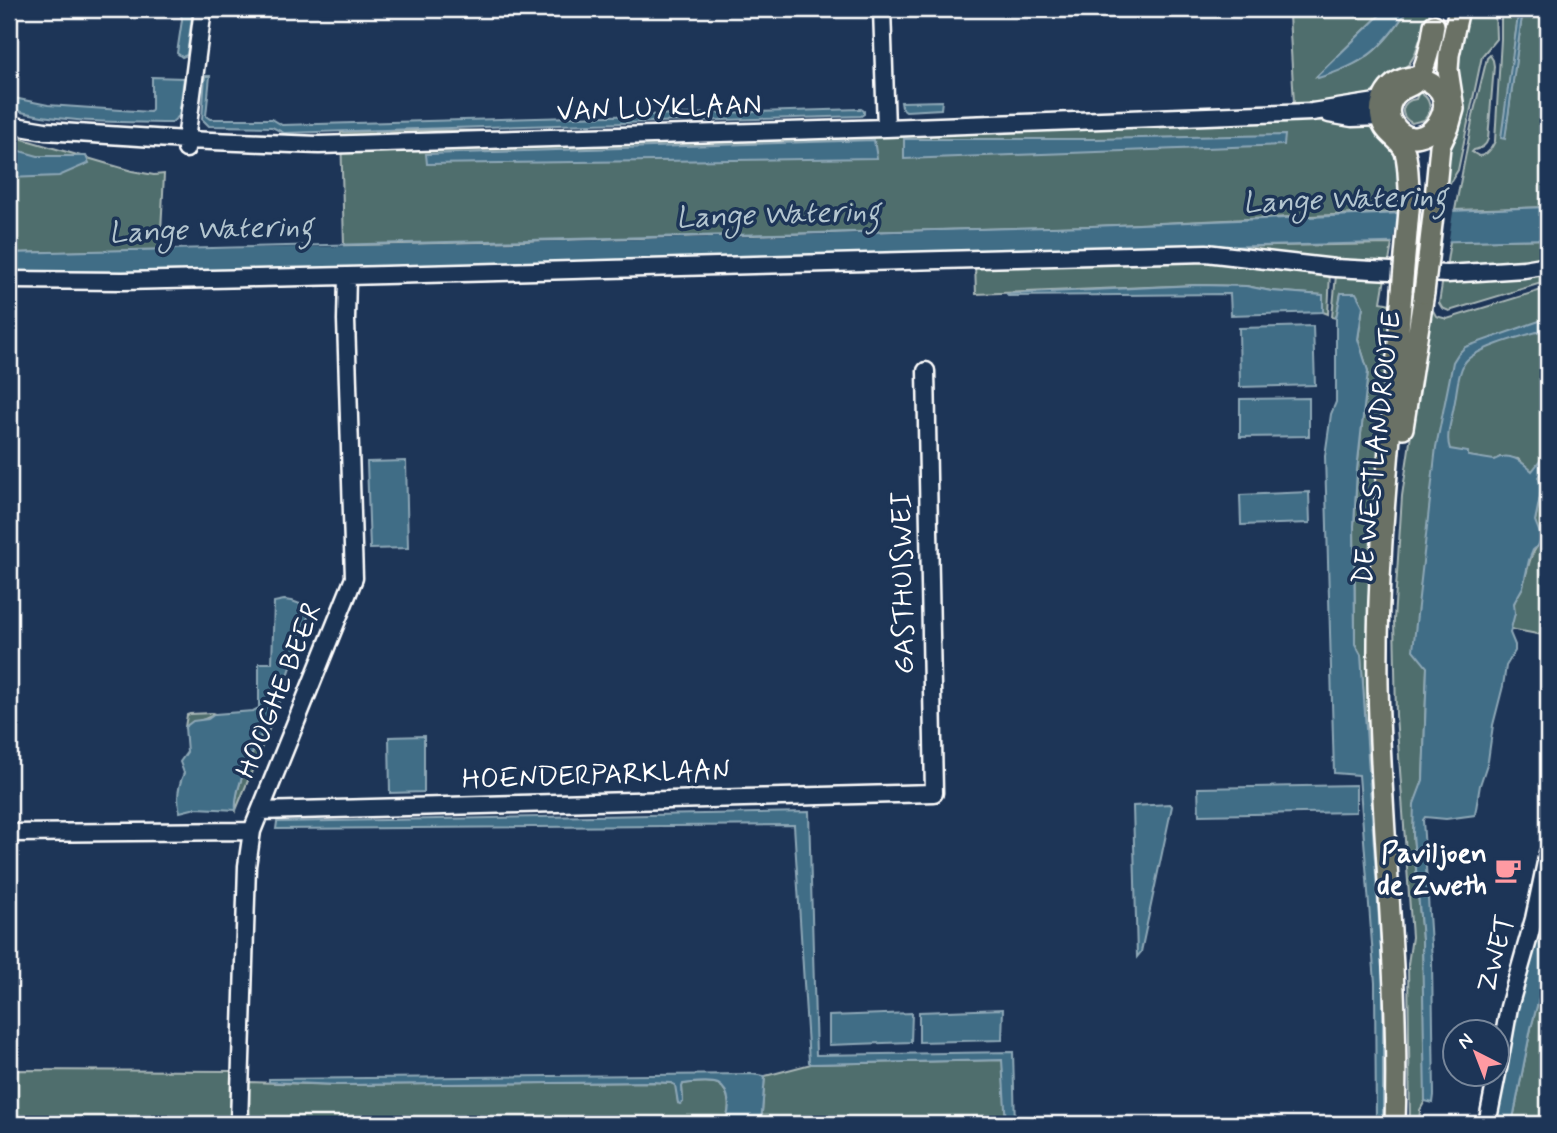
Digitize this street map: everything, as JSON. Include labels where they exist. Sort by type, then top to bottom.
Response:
[{"type":"main road","points":[[1420,81],[1432,40],[1447,14]]},
{"type":"main road","points":[[1420,81],[1443,99],[1443,114],[1439,123],[1428,133],[1403,139],[1385,130],[1385,112],[1401,90],[1420,81],[1434,80],[1447,14]]},
{"type":"main road","name":"DE WESTLANDROUTE","points":[[1406,1124],[1405,983],[1390,727],[1388,606],[1394,504],[1424,293],[1440,146],[1454,109],[1448,65],[1447,14]]},
{"type":"main road","name":"DE WESTLANDROUTE","points":[[1428,133],[1426,138],[1435,198]]},
{"type":"main road","name":"DE WESTLANDROUTE","points":[[1395,1124],[1394,972],[1381,743],[1378,629],[1382,532],[1410,200],[1403,139]]},
{"type":"street","points":[[186,145],[203,9]]},
{"type":"street","points":[[881,9],[886,128]]},
{"type":"street","name":"VAN LUYKLAAN","points":[[9,125],[186,145],[319,145],[1312,112],[1376,102],[1385,112]]},
{"type":"street","points":[[9,281],[347,276],[1206,253],[1335,268],[1447,274],[1548,265]]},
{"type":"street","name":"HOOGHE BEER","points":[[239,1124],[247,866],[252,831],[354,578],[347,276]]},
{"type":"street","name":"GASTHUISWEI","points":[[926,371],[934,793]]},
{"type":"street","name":"HOENDERPARKLAAN","points":[[260,811],[934,793]]},
{"type":"street","points":[[9,833],[252,831]]},
{"type":"street","name":"ZWET","points":[[1507,1018],[1534,919],[1548,853]]},
{"type":"street","name":"ZWET","points":[[1487,1124],[1494,1088]]},
{"type":"green space","points":[[1333,9],[1386,9],[1317,76],[1347,67],[1370,54],[1390,35],[1408,9],[1431,9],[1409,64],[1370,94],[1330,102],[1294,103],[1289,15],[1333,15]]},
{"type":"green space","points":[[1468,9],[1495,9],[1496,39],[1482,56],[1458,170],[1448,186],[1442,185],[1453,74]]},
{"type":"green space","points":[[1501,9],[1519,9],[1502,138],[1506,130],[1523,9],[1548,9],[1548,207],[1455,210],[1474,111],[1490,55],[1494,66],[1488,139],[1483,146],[1472,152],[1479,156],[1485,154],[1495,141]]},
{"type":"green space","points":[[1419,92],[1428,101],[1430,108],[1424,120],[1412,123],[1405,117],[1403,109],[1407,103],[1416,99]]},
{"type":"green space","points":[[1238,121],[1366,123],[1377,132],[1398,159],[1402,174],[1398,212],[1095,226],[344,246],[341,132],[430,130],[872,135]]},
{"type":"green space","points":[[9,135],[132,171],[164,174],[160,250],[9,253]]},
{"type":"green space","points":[[1548,239],[1548,259],[1446,268],[1450,241]]},
{"type":"green space","points":[[1392,244],[1388,268],[1219,247]]},
{"type":"green space","points":[[1209,256],[1330,272],[1328,314],[1323,312],[1322,295],[1246,286],[1197,285],[976,294],[975,263]]},
{"type":"green space","points":[[1548,270],[1548,281],[1449,311],[1439,303],[1443,278]]},
{"type":"green space","points":[[1336,275],[1385,278],[1381,302],[1391,304],[1387,342],[1391,356],[1384,456],[1390,1124],[1383,1124],[1383,978],[1361,655],[1355,644],[1354,526],[1368,371],[1358,339],[1363,306],[1341,293],[1336,318],[1332,317]]},
{"type":"green space","points":[[1548,288],[1548,636],[1510,629],[1515,600],[1532,555],[1543,539],[1535,521],[1542,487],[1538,477],[1518,459],[1500,457],[1494,461],[1468,456],[1468,452],[1427,667],[1423,781],[1415,804],[1413,834],[1422,939],[1426,1094],[1420,1110],[1419,1124],[1410,1124],[1408,964],[1412,937],[1396,715],[1394,620],[1402,496],[1430,305],[1436,316],[1447,319]]},
{"type":"green space","points":[[215,714],[185,727],[187,715]]},
{"type":"green space","points":[[274,717],[236,810],[238,789],[247,765],[268,721]]},
{"type":"green space","points":[[1548,965],[1548,1124],[1512,1124],[1531,1028]]},
{"type":"green space","points":[[1003,1060],[1006,1124],[761,1124],[765,1076],[811,1064]]},
{"type":"green space","points":[[9,1070],[236,1071],[234,1124],[9,1124]]},
{"type":"green space","points":[[249,1082],[339,1085],[653,1082],[676,1085],[678,1103],[683,1102],[683,1084],[710,1082],[718,1084],[726,1092],[729,1109],[722,1124],[250,1124]]},
{"type":"water","points":[[180,9],[193,9],[187,55],[182,57],[177,53],[182,20]]},
{"type":"water","points":[[1386,9],[1408,9],[1390,35],[1371,53],[1348,67],[1318,78],[1317,76]]},
{"type":"water","points":[[1519,9],[1523,9],[1505,139],[1501,138]]},
{"type":"water","points":[[205,76],[210,76],[206,116],[210,119],[272,119],[282,125],[861,109],[864,114],[284,133],[272,127],[209,126],[202,119]]},
{"type":"water","points":[[152,77],[184,78],[179,116],[171,123],[69,119],[9,109],[9,97],[48,105],[150,112]]},
{"type":"water","points":[[942,101],[941,109],[906,111],[901,102]]},
{"type":"water","points":[[1285,135],[1284,145],[904,159],[904,139]]},
{"type":"water","points":[[874,140],[877,158],[427,164],[426,154]]},
{"type":"water","points":[[9,148],[38,156],[86,156],[89,163],[59,176],[9,178]]},
{"type":"water","points":[[1548,207],[1548,239],[9,276],[9,253],[957,230]]},
{"type":"water","points":[[1197,285],[1246,286],[1323,295],[1323,312],[1231,315],[1230,294],[1007,294]]},
{"type":"water","points":[[1341,293],[1356,293],[1363,306],[1358,339],[1368,371],[1354,526],[1355,644],[1361,655],[1383,978],[1383,1124],[1376,1124],[1375,983],[1359,775],[1334,773],[1325,456],[1331,414],[1336,402],[1336,318]]},
{"type":"water","points":[[1548,318],[1548,329],[1489,347],[1469,358],[1459,379],[1449,434],[1450,449],[1468,452],[1468,456],[1494,460],[1510,457],[1532,471],[1543,457],[1548,442],[1548,447],[1545,464],[1538,477],[1542,487],[1535,521],[1543,541],[1533,550],[1523,587],[1514,603],[1515,613],[1510,633],[1515,651],[1506,666],[1475,815],[1446,819],[1425,817],[1423,820],[1432,960],[1433,1103],[1425,1101],[1422,939],[1413,834],[1414,804],[1423,780],[1427,667],[1413,650],[1436,447],[1453,362],[1458,354],[1465,347]]},
{"type":"water","points":[[1313,326],[1315,385],[1240,387],[1239,328]]},
{"type":"water","points":[[1309,398],[1309,436],[1240,437],[1240,399]]},
{"type":"water","points":[[406,461],[408,548],[370,549],[367,462]]},
{"type":"water","points":[[1309,492],[1310,523],[1241,525],[1240,495]]},
{"type":"water","points":[[284,600],[311,608],[274,717],[268,721],[242,777],[236,810],[196,808],[180,812],[178,792],[184,773],[180,762],[187,752],[185,727],[193,721],[208,719],[215,714],[253,711],[259,708],[259,663],[272,663],[274,602]]},
{"type":"water","points":[[424,736],[424,792],[390,793],[389,737]]},
{"type":"water","points":[[1356,785],[1356,812],[1199,815],[1198,788]]},
{"type":"water","points":[[1133,806],[1172,806],[1141,952],[1137,957]]},
{"type":"water","points":[[809,812],[816,1055],[1013,1052],[1015,1124],[1006,1124],[1002,1060],[809,1062],[794,825],[276,829],[277,822]]},
{"type":"water","points":[[1548,893],[1548,965],[1531,1028],[1512,1124],[1492,1124],[1499,1088],[1512,1088],[1512,1021]]},
{"type":"water","points":[[1003,1009],[1002,1040],[919,1042],[919,1012]]},
{"type":"water","points":[[912,1013],[911,1042],[829,1045],[829,1016]]},
{"type":"water","points":[[765,1076],[761,1124],[722,1124],[729,1109],[728,1097],[722,1087],[710,1082],[683,1084],[683,1102],[680,1104],[675,1085],[653,1082],[339,1085],[269,1082],[269,1079]]},
{"type":"pier","points":[[1454,206],[1448,245],[1392,247],[1399,209]]},
{"type":"waterway","points":[[1544,1124],[1548,1103]]},
{"type":"place","name":"Paviljoen de Zweth","points":[[1508,870]]},
{"type":"water label","name":"Lange Watering","points":[[1345,200]]},
{"type":"water label","name":"Lange Watering","points":[[778,215]]},
{"type":"water label","name":"Lange Watering","points":[[211,230]]}]
